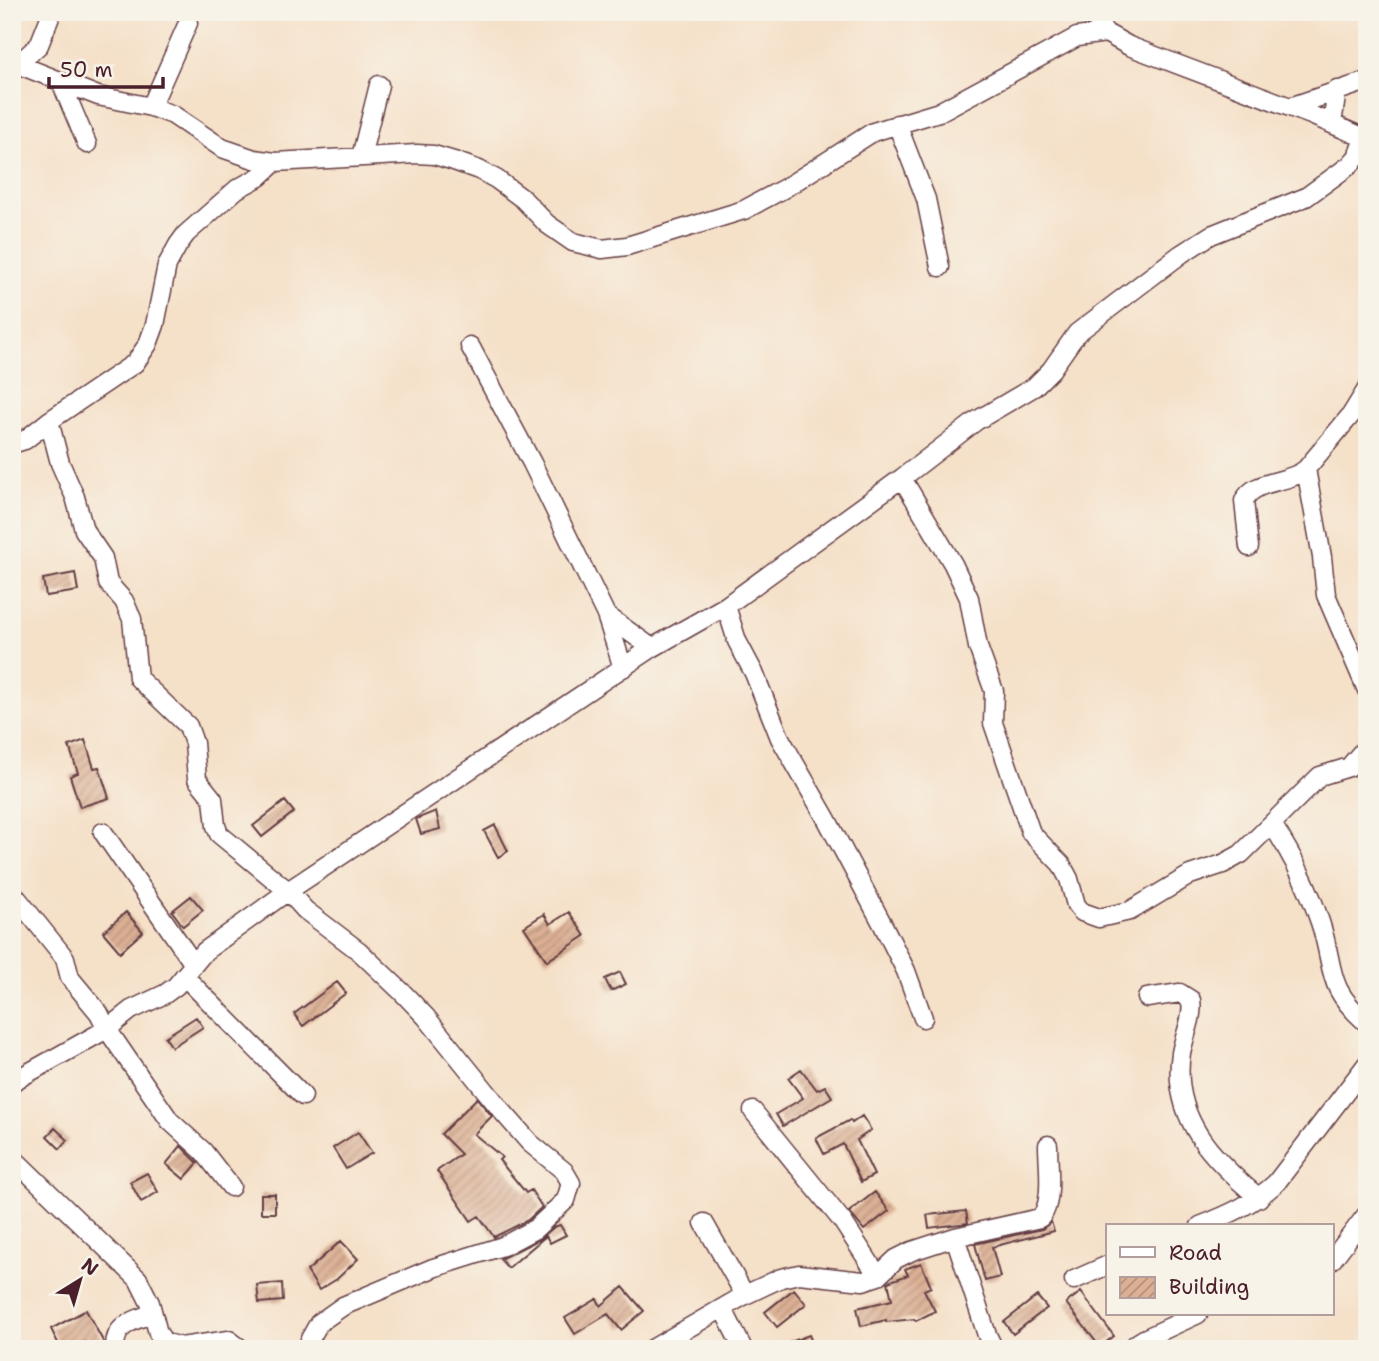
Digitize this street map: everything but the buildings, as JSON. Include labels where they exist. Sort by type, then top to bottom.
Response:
[{"type":"street","points":[[44,73],[39,45],[52,12]]},
{"type":"street","points":[[12,1082],[176,986],[205,951],[288,891],[652,648],[726,606],[976,421],[1034,387],[1051,370],[1077,333],[1181,254],[1211,235],[1306,197],[1350,165],[1365,139],[1290,107],[1129,46],[1106,33],[1089,12],[1077,37]]},
{"type":"street","points":[[151,107],[188,23]]},
{"type":"street","points":[[12,444],[25,440],[135,363],[148,344],[155,325],[170,256],[186,234],[256,168],[275,162],[434,155],[479,170],[523,199],[547,224],[573,242],[601,249],[651,240],[744,210],[785,188],[873,132],[939,112],[1077,37],[1106,33]]},
{"type":"street","points":[[15,63],[39,45]]},
{"type":"street","points":[[15,63],[98,96],[151,107],[186,122],[256,168]]},
{"type":"street","points":[[1290,107],[1367,81]]},
{"type":"street","points":[[61,82],[87,144]]},
{"type":"street","points":[[361,157],[379,85]]},
{"type":"street","points":[[1332,124],[1337,90]]},
{"type":"street","points":[[897,124],[926,199],[940,267]]},
{"type":"street","points":[[470,346],[532,463],[606,615],[623,668]]},
{"type":"street","points":[[1249,547],[1245,496],[1253,489],[1297,476],[1306,469],[1351,415],[1367,389]]},
{"type":"street","points":[[49,421],[60,463],[75,497],[84,530],[103,558],[108,583],[119,595],[132,619],[138,678],[188,726],[194,743],[197,779],[214,799],[219,834],[288,891],[305,910],[359,951],[426,1017],[502,1111],[530,1143],[564,1171],[571,1183],[566,1200],[535,1229],[503,1245],[433,1268],[336,1310],[313,1331],[311,1349]]},
{"type":"street","points":[[1306,469],[1326,595],[1367,690]]},
{"type":"street","points":[[902,478],[953,564],[969,598],[978,647],[994,691],[993,723],[1031,833],[1060,864],[1069,879],[1073,898],[1082,912],[1099,918],[1130,911],[1190,876],[1223,864],[1241,853],[1320,776],[1349,767],[1367,746]]},
{"type":"street","points":[[726,606],[737,642],[754,673],[779,738],[872,904],[906,971],[923,1018]]},
{"type":"street","points":[[606,615],[652,648]]},
{"type":"street","points":[[1272,824],[1297,866],[1319,919],[1335,985],[1352,1010],[1367,1023]]},
{"type":"street","points":[[103,832],[188,970],[303,1096]]},
{"type":"street","points":[[12,892],[65,958],[70,978],[99,1013],[170,1121],[203,1151],[231,1187]]},
{"type":"street","points":[[1147,998],[1180,993],[1191,1000],[1192,1012],[1180,1064],[1181,1097],[1195,1128],[1210,1150],[1259,1198]]},
{"type":"street","points":[[1205,1224],[1242,1209],[1259,1198],[1292,1165],[1367,1064]]},
{"type":"street","points":[[753,1111],[842,1222],[878,1276]]},
{"type":"street","points":[[652,1349],[745,1295],[781,1278],[799,1274],[863,1281],[878,1276],[896,1258],[955,1237],[1040,1218],[1046,1212],[1048,1202],[1048,1145]]},
{"type":"street","points":[[12,1157],[132,1272],[147,1296],[160,1338],[169,1345],[181,1347],[229,1340],[241,1349]]},
{"type":"street","points":[[1334,1257],[1367,1214]]},
{"type":"street","points":[[704,1223],[745,1295]]},
{"type":"street","points":[[955,1237],[994,1349]]},
{"type":"street","points":[[1074,1280],[1106,1266]]},
{"type":"street","points":[[723,1309],[743,1349]]},
{"type":"street","points":[[115,1349],[116,1335],[120,1327],[151,1314]]},
{"type":"street","points":[[1134,1349],[1136,1344],[1144,1339],[1194,1316]]}]
